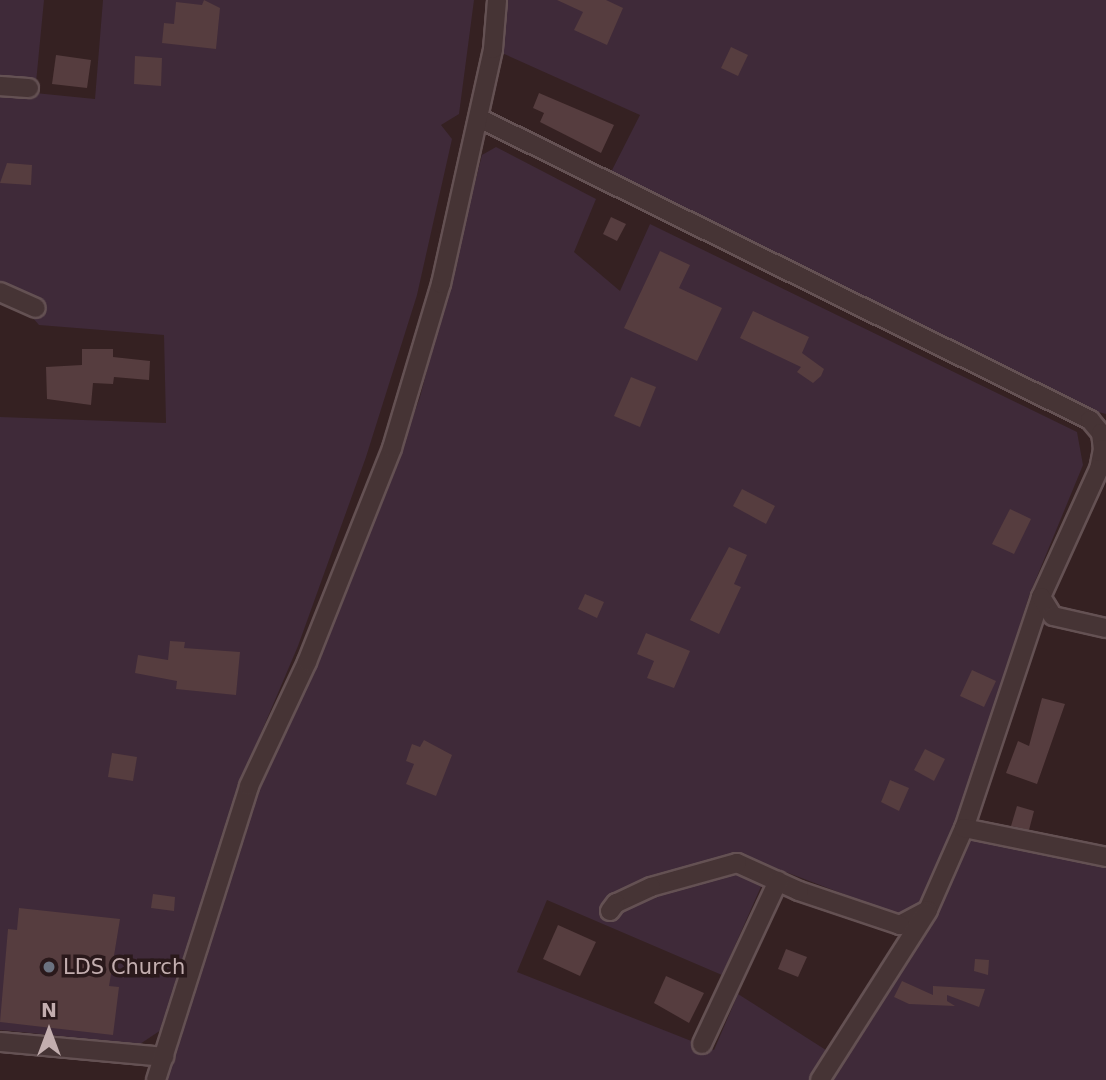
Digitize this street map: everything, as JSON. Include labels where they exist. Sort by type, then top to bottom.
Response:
[{"type":"street","points":[[156,1080],[249,786],[307,662],[391,448],[441,284],[493,49],[497,0]]},
{"type":"street","points":[[0,86],[29,88]]},
{"type":"street","points":[[479,118],[1098,422],[1104,449],[1099,469],[1041,597],[964,828],[928,910],[820,1080]]},
{"type":"street","points":[[0,292],[22,298],[36,308]]},
{"type":"street","points":[[1041,597],[1053,616],[1106,628]]},
{"type":"street","points":[[964,828],[1106,857]]},
{"type":"street","points":[[610,911],[616,903],[651,887],[737,863],[778,881],[900,925],[928,910]]},
{"type":"street","points":[[702,1044],[778,881]]},
{"type":"street","points":[[0,1042],[164,1057]]},
{"type":"shaded area","points":[[0,0],[44,0],[35,93],[95,99],[103,0],[474,0],[459,114],[441,125],[452,139],[417,295],[366,457],[298,646],[241,780],[161,1030],[140,1044],[0,1030],[0,417],[166,423],[164,335],[39,325],[20,303],[0,297]]},
{"type":"shaded area","points":[[504,0],[1106,0],[1106,414],[1087,409],[608,178],[640,115],[502,53]]},
{"type":"shaded area","points":[[496,147],[596,199],[574,252],[620,291],[650,224],[1077,432],[1083,465],[1029,596],[958,824],[923,907],[901,916],[770,866],[722,975],[547,900],[517,972],[714,1050],[738,994],[829,1052],[811,1080],[167,1080],[258,790],[387,486],[420,397],[482,155]]},
{"type":"shaded area","points":[[982,838],[1106,860],[1106,1080],[832,1080],[904,968],[970,840]]},
{"type":"building","points":[[204,0],[220,8],[216,49],[162,43],[164,23],[174,24],[176,2],[202,5]]},
{"type":"building","points":[[557,0],[606,0],[623,8],[607,45],[574,30],[583,12]]},
{"type":"building","points":[[731,47],[748,55],[738,76],[721,68]]},
{"type":"building","points":[[56,55],[91,60],[87,88],[52,84]]},
{"type":"building","points":[[135,56],[162,58],[161,86],[134,84]]},
{"type":"building","points":[[539,93],[614,125],[601,153],[540,122],[544,113],[533,108]]},
{"type":"building","points":[[7,163],[32,165],[31,185],[0,183]]},
{"type":"building","points":[[611,217],[626,224],[617,241],[603,234]]},
{"type":"building","points":[[660,251],[690,265],[679,288],[722,308],[697,361],[624,328]]},
{"type":"building","points":[[753,311],[809,337],[802,353],[824,369],[821,376],[813,383],[797,372],[801,367],[740,338]]},
{"type":"building","points":[[82,349],[113,349],[113,357],[150,361],[149,380],[114,377],[113,384],[93,383],[91,405],[47,399],[46,367],[82,365]]},
{"type":"building","points":[[631,377],[656,387],[640,427],[614,416]]},
{"type":"building","points":[[742,489],[775,506],[766,524],[733,506]]},
{"type":"building","points":[[1010,509],[1031,519],[1014,554],[992,544]]},
{"type":"building","points":[[729,547],[747,555],[734,584],[741,587],[719,634],[690,620]]},
{"type":"building","points":[[585,594],[604,602],[597,618],[578,609]]},
{"type":"building","points":[[646,633],[690,651],[674,688],[647,678],[654,661],[637,654]]},
{"type":"building","points":[[170,641],[185,642],[184,648],[240,652],[236,695],[176,689],[177,681],[135,673],[138,655],[168,660]]},
{"type":"building","points":[[972,670],[996,681],[984,707],[960,696]]},
{"type":"building","points":[[1042,698],[1065,704],[1037,784],[1006,773],[1018,741],[1029,746]]},
{"type":"building","points":[[424,740],[452,755],[436,796],[406,784],[414,764],[406,761],[412,744],[420,747]]},
{"type":"building","points":[[925,749],[945,759],[934,781],[914,770]]},
{"type":"building","points":[[112,753],[137,757],[133,781],[108,777]]},
{"type":"building","points":[[890,780],[909,788],[899,811],[881,802]]},
{"type":"building","points":[[1017,806],[1034,811],[1029,830],[1011,826]]},
{"type":"building","points":[[153,894],[175,897],[174,911],[151,908]]},
{"type":"building","points":[[19,908],[120,919],[109,986],[119,987],[113,1035],[0,1022],[8,929],[17,930]]},
{"type":"building","points":[[558,925],[596,942],[580,976],[543,959]]},
{"type":"building","points":[[786,949],[807,957],[798,977],[778,969]]},
{"type":"building","points":[[975,959],[989,960],[988,975],[974,971]]},
{"type":"building","points":[[666,976],[704,993],[689,1023],[654,1003]]},
{"type":"building","points":[[902,981],[933,995],[933,986],[985,989],[979,1007],[947,995],[947,1001],[955,1006],[909,1004],[894,997]]},
{"type":"place","name":"LDS Church","points":[[49,967]]}]
